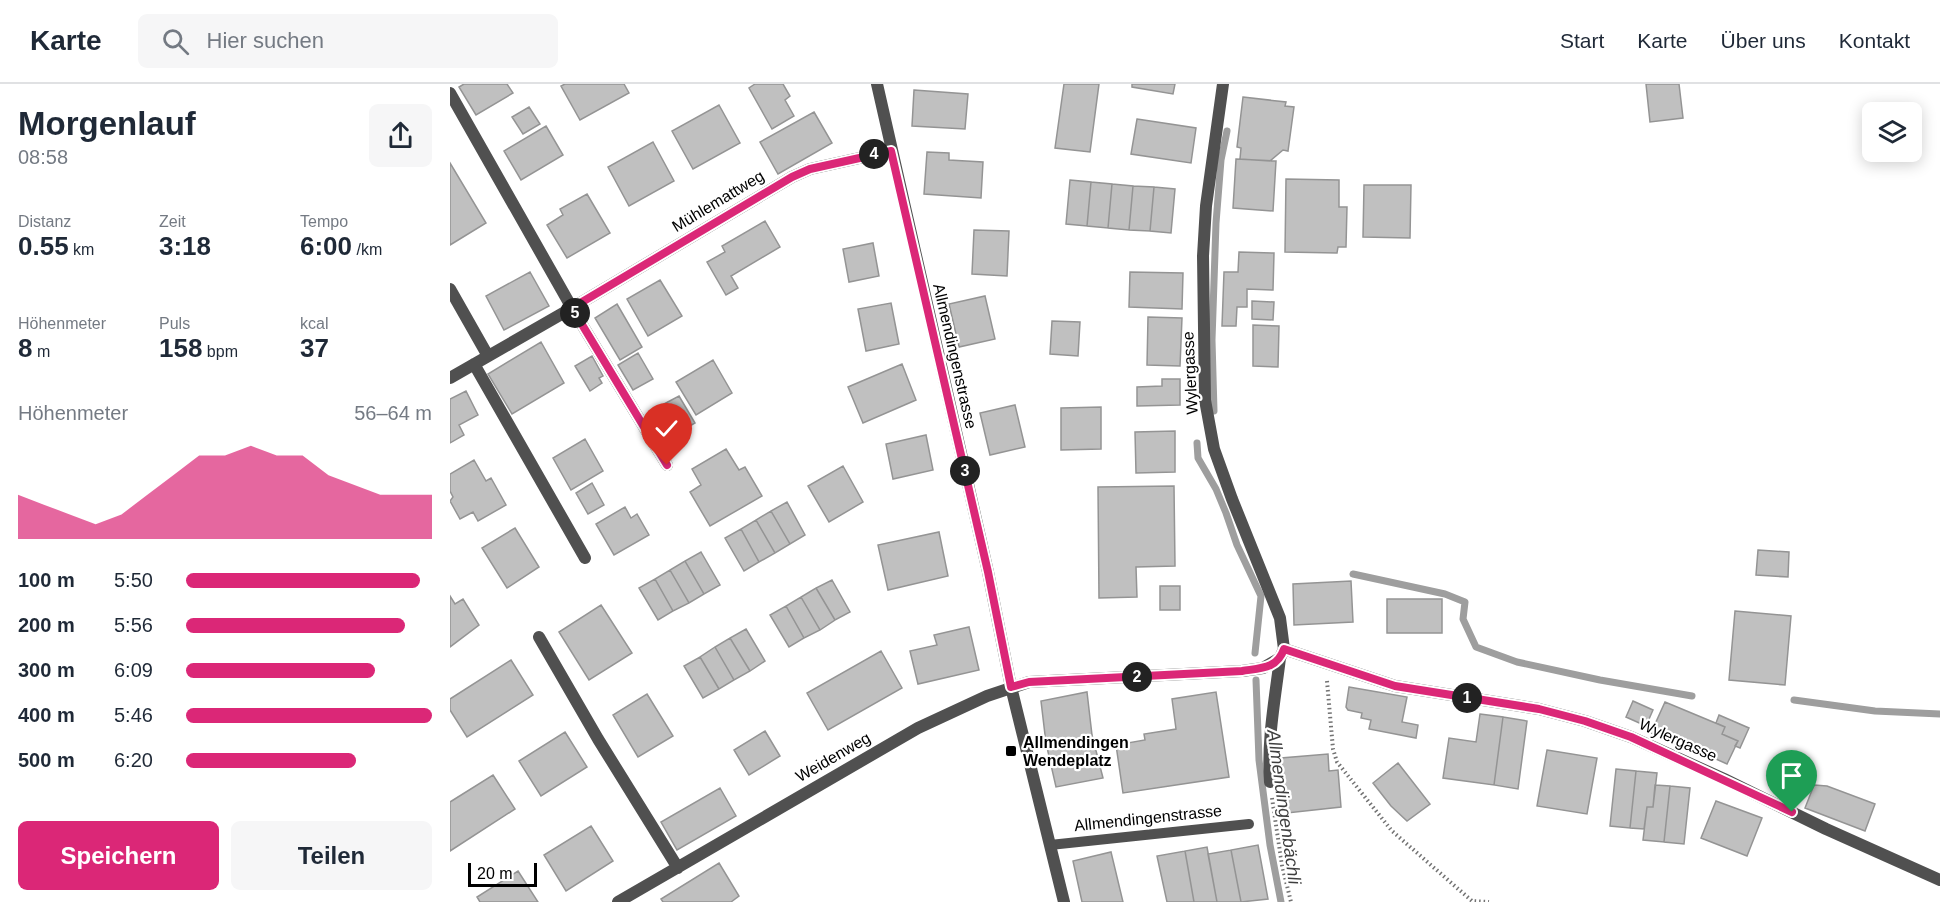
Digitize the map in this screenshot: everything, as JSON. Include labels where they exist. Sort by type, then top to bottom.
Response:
[{"type":"street","name":"Allmendingenstrasse","points":[[877,84],[988,572],[1011,687],[1064,902]]},
{"type":"street","name":"Wylergasse","points":[[1223,84],[1206,206],[1203,256],[1205,400],[1214,449],[1280,618],[1282,653],[1395,686],[1539,709],[1585,721],[1631,737],[1940,880]]},
{"type":"street","points":[[450,93],[572,308],[667,465]]},
{"type":"street","name":"Mühlemattweg","points":[[450,378],[792,177],[810,169],[891,151]]},
{"type":"street","points":[[450,289],[488,356]]},
{"type":"street","points":[[474,364],[585,558]]},
{"type":"street","points":[[539,637],[598,739],[678,868]]},
{"type":"street","points":[[1011,687],[1029,682],[1242,671],[1263,668],[1282,653]]},
{"type":"street","points":[[1270,782],[1268,757],[1270,730],[1282,653]]},
{"type":"street","name":"Weidenweg","points":[[618,902],[918,728],[1011,687]]},
{"type":"lane","name":"Allmendingenstrasse","points":[[1050,845],[1249,824]]},
{"type":"path","points":[[1321,663],[1327,678],[1333,749],[1337,762],[1392,831],[1472,901],[1489,902]]},
{"type":"path","points":[[1270,782],[1282,865],[1291,902]]},
{"type":"building","points":[[464,84],[507,84],[513,93],[476,115],[459,87]]},
{"type":"building","points":[[565,84],[624,84],[629,93],[580,120],[561,86]]},
{"type":"building","points":[[755,84],[783,84],[790,96],[785,100],[794,116],[772,129],[749,88]]},
{"type":"building","points":[[1064,84],[1099,84],[1090,152],[1055,148]]},
{"type":"building","points":[[1132,84],[1175,84],[1173,94],[1132,87]]},
{"type":"building","points":[[1646,84],[1679,84],[1683,118],[1650,122]]},
{"type":"building","points":[[914,90],[968,94],[965,129],[912,126]]},
{"type":"building","points":[[1243,97],[1286,102],[1285,106],[1294,107],[1288,151],[1283,150],[1270,161],[1240,159],[1241,148],[1237,147]]},
{"type":"building","points":[[719,105],[740,143],[693,169],[672,131]]},
{"type":"building","points":[[529,107],[540,124],[523,134],[512,117]]},
{"type":"building","points":[[814,112],[832,143],[778,174],[760,142]]},
{"type":"building","points":[[1137,119],[1196,128],[1191,163],[1131,154]]},
{"type":"building","points":[[546,126],[563,155],[521,180],[504,151]]},
{"type":"building","points":[[653,142],[674,181],[629,206],[608,167]]},
{"type":"building","points":[[927,152],[949,153],[949,160],[983,162],[981,198],[924,194]]},
{"type":"building","points":[[1236,159],[1276,161],[1273,211],[1233,208]]},
{"type":"building","points":[[450,163],[486,223],[450,245]]},
{"type":"building","points":[[1286,179],[1339,180],[1339,207],[1347,207],[1346,247],[1338,247],[1337,253],[1285,252]]},
{"type":"building","points":[[1070,180],[1091,182],[1087,226],[1066,224]]},
{"type":"building","points":[[1091,182],[1112,184],[1108,228],[1087,226]]},
{"type":"building","points":[[1112,184],[1133,186],[1129,230],[1108,228]]},
{"type":"building","points":[[1364,185],[1411,185],[1410,238],[1363,237]]},
{"type":"building","points":[[1133,186],[1154,187],[1150,231],[1129,230]]},
{"type":"building","points":[[1154,187],[1175,189],[1171,233],[1150,231]]},
{"type":"building","points":[[587,194],[610,233],[567,258],[547,225],[563,215],[560,209]]},
{"type":"building","points":[[765,221],[780,247],[731,276],[738,288],[726,295],[707,262],[725,252],[722,246]]},
{"type":"building","points":[[974,230],[1009,231],[1007,276],[972,274]]},
{"type":"building","points":[[873,243],[879,276],[849,282],[843,249]]},
{"type":"building","points":[[1239,252],[1274,253],[1273,290],[1247,289],[1247,307],[1237,307],[1236,326],[1222,326],[1224,272],[1238,272]]},
{"type":"building","points":[[530,272],[549,306],[504,330],[486,296]]},
{"type":"building","points":[[1130,272],[1183,273],[1182,309],[1129,307]]},
{"type":"building","points":[[660,280],[682,316],[648,336],[627,299]]},
{"type":"building","points":[[985,296],[995,339],[959,347],[949,304]]},
{"type":"building","points":[[1252,301],[1274,302],[1273,320],[1252,319]]},
{"type":"building","points":[[891,303],[899,344],[866,351],[858,309]]},
{"type":"building","points":[[617,304],[642,347],[620,360],[595,318]]},
{"type":"building","points":[[1148,317],[1182,318],[1180,366],[1147,365]]},
{"type":"building","points":[[1052,321],[1080,322],[1078,356],[1050,354]]},
{"type":"building","points":[[1253,325],[1279,326],[1278,367],[1253,366]]},
{"type":"building","points":[[541,342],[564,383],[512,414],[488,374]]},
{"type":"building","points":[[638,353],[653,379],[633,390],[618,365]]},
{"type":"building","points":[[592,356],[603,376],[599,378],[602,383],[590,391],[575,366]]},
{"type":"building","points":[[713,360],[732,393],[696,415],[676,382]]},
{"type":"building","points":[[902,364],[916,400],[863,423],[848,387]]},
{"type":"building","points":[[1162,379],[1180,379],[1180,405],[1137,406],[1137,387],[1162,386]]},
{"type":"building","points":[[466,391],[478,415],[459,425],[464,435],[450,443],[450,399]]},
{"type":"building","points":[[679,396],[695,423],[676,434],[660,406]]},
{"type":"building","points":[[1015,405],[1025,447],[990,455],[980,413]]},
{"type":"building","points":[[1101,407],[1101,449],[1061,450],[1061,408]]},
{"type":"building","points":[[1175,431],[1175,472],[1136,473],[1135,432]]},
{"type":"building","points":[[926,435],[933,470],[893,479],[886,444]]},
{"type":"building","points":[[585,439],[603,471],[571,490],[553,458]]},
{"type":"building","points":[[726,449],[739,470],[745,467],[762,496],[710,526],[690,492],[701,485],[692,469]]},
{"type":"building","points":[[474,460],[486,481],[491,478],[506,505],[478,521],[473,512],[460,519],[450,501],[453,497],[450,491],[450,474]]},
{"type":"building","points":[[843,466],[863,502],[829,522],[808,486]]},
{"type":"building","points":[[592,483],[604,505],[588,514],[576,493]]},
{"type":"building","points":[[1174,486],[1175,566],[1136,567],[1137,597],[1099,598],[1098,487]]},
{"type":"building","points":[[787,502],[805,535],[790,544],[771,511]]},
{"type":"building","points":[[625,507],[631,518],[637,514],[649,535],[614,555],[596,524]]},
{"type":"building","points":[[771,511],[790,544],[775,553],[756,520]]},
{"type":"building","points":[[756,520],[775,553],[759,562],[741,529]]},
{"type":"building","points":[[515,528],[539,567],[507,588],[482,548]]},
{"type":"building","points":[[741,529],[759,562],[744,571],[725,538]]},
{"type":"building","points":[[939,532],[948,576],[888,590],[878,545]]},
{"type":"building","points":[[1758,550],[1789,552],[1788,577],[1756,575]]},
{"type":"building","points":[[701,552],[720,585],[704,594],[685,561]]},
{"type":"building","points":[[685,561],[704,594],[689,603],[670,570]]},
{"type":"building","points":[[670,570],[689,603],[673,611],[655,579]]},
{"type":"building","points":[[655,579],[673,611],[658,620],[639,588]]},
{"type":"building","points":[[832,580],[850,612],[835,620],[816,588]]},
{"type":"building","points":[[1351,581],[1353,622],[1294,625],[1293,584]]},
{"type":"building","points":[[1160,586],[1180,586],[1180,610],[1160,610]]},
{"type":"building","points":[[816,588],[835,620],[820,630],[801,597]]},
{"type":"building","points":[[450,596],[455,604],[463,599],[479,625],[450,647]]},
{"type":"building","points":[[801,597],[820,630],[804,638],[786,606]]},
{"type":"building","points":[[1387,599],[1442,599],[1442,633],[1387,633]]},
{"type":"building","points":[[601,605],[632,653],[589,680],[559,632]]},
{"type":"building","points":[[786,606],[804,638],[789,647],[770,615]]},
{"type":"building","points":[[1735,611],[1791,616],[1785,685],[1729,680]]},
{"type":"building","points":[[969,627],[979,670],[918,684],[910,651],[937,645],[934,635]]},
{"type":"building","points":[[746,629],[765,661],[750,671],[730,638]]},
{"type":"building","points":[[730,638],[750,671],[734,680],[715,647]]},
{"type":"building","points":[[715,647],[734,680],[719,689],[700,657]]},
{"type":"building","points":[[881,651],[902,688],[828,730],[807,693]]},
{"type":"building","points":[[700,657],[719,689],[703,698],[684,666]]},
{"type":"building","points":[[511,660],[533,695],[467,737],[450,710],[450,699]]},
{"type":"building","points":[[1349,687],[1407,697],[1402,722],[1418,725],[1416,738],[1369,729],[1371,720],[1361,718],[1362,713],[1348,710],[1346,707]]},
{"type":"building","points":[[1087,692],[1092,735],[1103,778],[1056,787],[1046,743],[1041,701]]},
{"type":"building","points":[[1216,692],[1229,777],[1123,793],[1116,745],[1145,740],[1144,734],[1176,729],[1172,699]]},
{"type":"building","points":[[647,694],[673,736],[638,757],[613,715]]},
{"type":"building","points":[[1633,701],[1653,710],[1646,726],[1626,717]]},
{"type":"building","points":[[1665,702],[1725,727],[1722,734],[1738,741],[1727,764],[1687,746],[1686,750],[1651,733]]},
{"type":"building","points":[[1480,714],[1503,717],[1494,785],[1443,778],[1449,738],[1476,742]]},
{"type":"building","points":[[1719,715],[1749,728],[1740,748],[1735,746],[1738,741],[1722,734],[1725,727],[1716,723]]},
{"type":"building","points":[[1503,717],[1527,721],[1518,789],[1494,785]]},
{"type":"building","points":[[765,731],[780,756],[749,775],[734,750]]},
{"type":"building","points":[[565,732],[587,767],[541,796],[519,761]]},
{"type":"building","points":[[1547,750],[1597,758],[1587,814],[1537,806]]},
{"type":"building","points":[[1328,754],[1329,771],[1338,770],[1341,807],[1287,813],[1281,758]]},
{"type":"building","points":[[1398,763],[1430,804],[1407,821],[1391,806],[1373,783]]},
{"type":"building","points":[[1616,769],[1636,771],[1630,828],[1610,826]]},
{"type":"building","points":[[1636,771],[1657,773],[1653,807],[1647,807],[1644,829],[1630,828]]},
{"type":"building","points":[[493,775],[515,809],[450,851],[450,802]]},
{"type":"building","points":[[1655,785],[1670,786],[1664,842],[1643,840],[1647,807],[1653,807]]},
{"type":"building","points":[[1814,785],[1827,786],[1875,804],[1865,831],[1805,808]]},
{"type":"building","points":[[1670,786],[1690,788],[1684,844],[1664,842]]},
{"type":"building","points":[[720,788],[736,816],[677,850],[661,822]]},
{"type":"building","points":[[1716,801],[1762,818],[1747,856],[1701,838]]},
{"type":"building","points":[[591,826],[613,861],[566,891],[544,855]]},
{"type":"building","points":[[1258,845],[1268,899],[1241,902],[1231,850]]},
{"type":"building","points":[[1207,847],[1217,902],[1194,902],[1185,851]]},
{"type":"building","points":[[1231,850],[1241,902],[1217,902],[1208,854]]},
{"type":"building","points":[[1185,851],[1194,902],[1167,902],[1157,856]]},
{"type":"building","points":[[1111,852],[1123,902],[1082,902],[1073,861]]},
{"type":"building","points":[[719,863],[739,896],[731,902],[663,902],[661,899]]},
{"type":"building","points":[[518,871],[538,902],[480,902],[477,897]]},
{"type":"waterway","points":[[1214,411],[1212,340],[1216,223],[1221,160],[1227,131]]},
{"type":"waterway","points":[[1197,443],[1198,458],[1216,489],[1237,545],[1261,596],[1255,653]]},
{"type":"waterway","points":[[1353,574],[1445,594],[1465,602],[1463,619],[1476,647],[1517,662],[1600,680],[1692,696]]},
{"type":"waterway","name":"Allmendingenbächli","points":[[1256,680],[1259,760],[1270,845],[1281,902]]},
{"type":"waterway","points":[[1794,700],[1875,711],[1940,714]]},
{"type":"place","name":"Allmendingen Wendeplatz","points":[[1011,751]]},
{"type":"route","points":[[667,465],[572,308],[792,177],[810,169],[848,159],[891,151],[988,572],[1011,687],[1029,682],[1242,671],[1273,664],[1280,658],[1284,649],[1395,686],[1539,709],[1585,721],[1631,737],[1792,812]]}]
